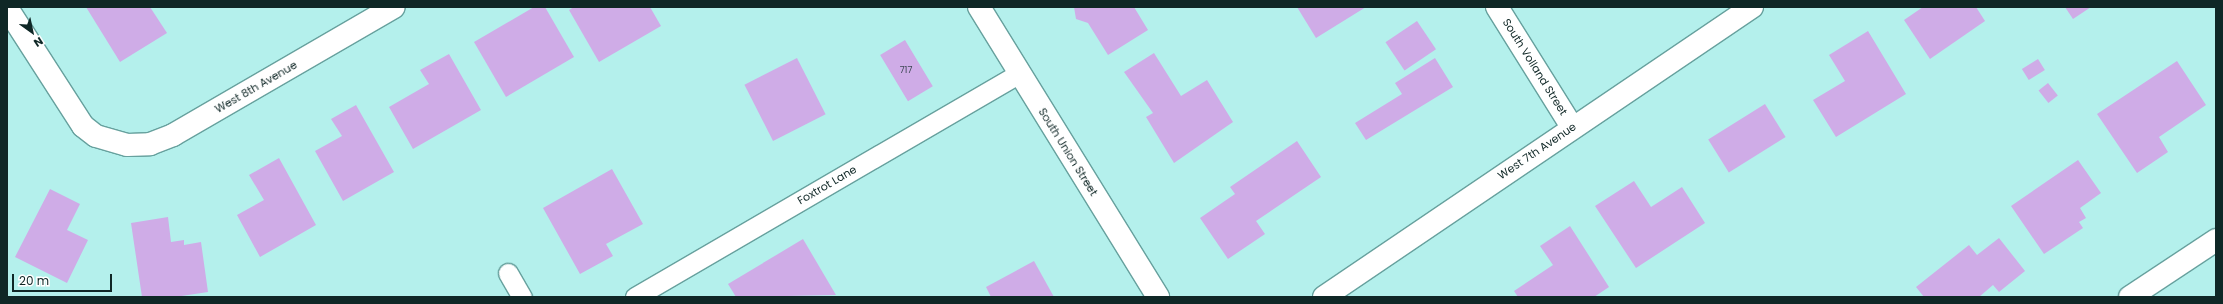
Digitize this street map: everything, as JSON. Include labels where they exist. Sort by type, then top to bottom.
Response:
[{"type":"street","name":"West 8th Avenue","points":[[7,8],[70,110],[96,136],[128,145],[150,144],[173,135],[394,7]]},
{"type":"street","name":"South Union Street","points":[[979,7],[1158,297]]},
{"type":"street","name":"South Volland Street","points":[[1497,7],[1572,127]]},
{"type":"street","name":"West 7th Avenue","points":[[1324,297],[1572,127],[1752,7]]},
{"type":"street","points":[[2130,297],[2216,240]]},
{"type":"lane","name":"Foxtrot Lane","points":[[635,297],[1020,73]]},
{"type":"lane","points":[[508,273],[522,297]]},
{"type":"building","points":[[86,7],[150,7],[167,33],[120,62]]},
{"type":"building","points":[[534,7],[545,7],[574,57],[506,97],[474,42]]},
{"type":"building","points":[[574,7],[650,7],[661,26],[599,62],[569,10]]},
{"type":"building","points":[[1074,7],[1134,7],[1148,30],[1108,55],[1088,23],[1076,19]]},
{"type":"building","points":[[1297,7],[1366,7],[1316,38]]},
{"type":"building","points":[[1923,7],[1976,7],[1985,21],[1930,59],[1904,20]]},
{"type":"building","points":[[2065,7],[2091,7],[2073,19]]},
{"type":"building","points":[[1417,21],[1436,49],[1405,70],[1385,42]]},
{"type":"building","points":[[1868,31],[1906,94],[1836,137],[1813,100],[1845,81],[1829,55]]},
{"type":"building","points":[[905,40],[933,86],[908,101],[880,55]]},
{"type":"building","points":[[1154,53],[1181,96],[1207,80],[1233,122],[1174,163],[1146,117],[1153,113],[1124,72]]},
{"type":"building","points":[[449,54],[481,110],[413,149],[389,107],[429,84],[420,70]]},
{"type":"building","points":[[797,58],[826,114],[773,141],[744,85]]},
{"type":"building","points":[[1435,58],[1453,87],[1366,140],[1355,123],[1402,94],[1395,83]]},
{"type":"building","points":[[2038,59],[2045,70],[2029,80],[2022,69]]},
{"type":"building","points":[[2177,61],[2206,105],[2159,137],[2168,152],[2137,173],[2097,114]]},
{"type":"building","points":[[2048,83],[2058,96],[2048,103],[2039,90]]},
{"type":"building","points":[[1765,104],[1786,137],[1729,173],[1708,140]]},
{"type":"building","points":[[356,105],[394,172],[343,201],[315,151],[342,136],[331,119]]},
{"type":"building","points":[[1297,141],[1321,177],[1256,221],[1265,234],[1228,259],[1200,218],[1235,194],[1230,187]]},
{"type":"building","points":[[279,158],[316,225],[260,257],[237,215],[264,200],[249,175]]},
{"type":"building","points":[[2078,160],[2101,193],[2080,208],[2086,218],[2079,222],[2083,228],[2044,254],[2011,206]]},
{"type":"building","points":[[612,169],[643,224],[606,244],[613,256],[580,274],[543,208]]},
{"type":"building","points":[[1634,181],[1651,207],[1682,187],[1705,223],[1636,268],[1595,206]]},
{"type":"building","points":[[50,189],[80,204],[67,230],[88,240],[67,283],[15,257]]},
{"type":"building","points":[[168,217],[171,242],[184,240],[184,245],[201,242],[208,292],[175,297],[142,297],[131,223]]},
{"type":"building","points":[[1570,226],[1609,287],[1594,297],[1518,297],[1514,291],[1553,265],[1540,246]]},
{"type":"building","points":[[1999,238],[2025,271],[1999,292],[1993,285],[1979,297],[1924,297],[1916,287],[1969,245],[1977,255]]},
{"type":"building","points":[[803,239],[836,295],[736,297],[728,284]]},
{"type":"building","points":[[1034,261],[1054,297],[991,297],[986,287]]}]
